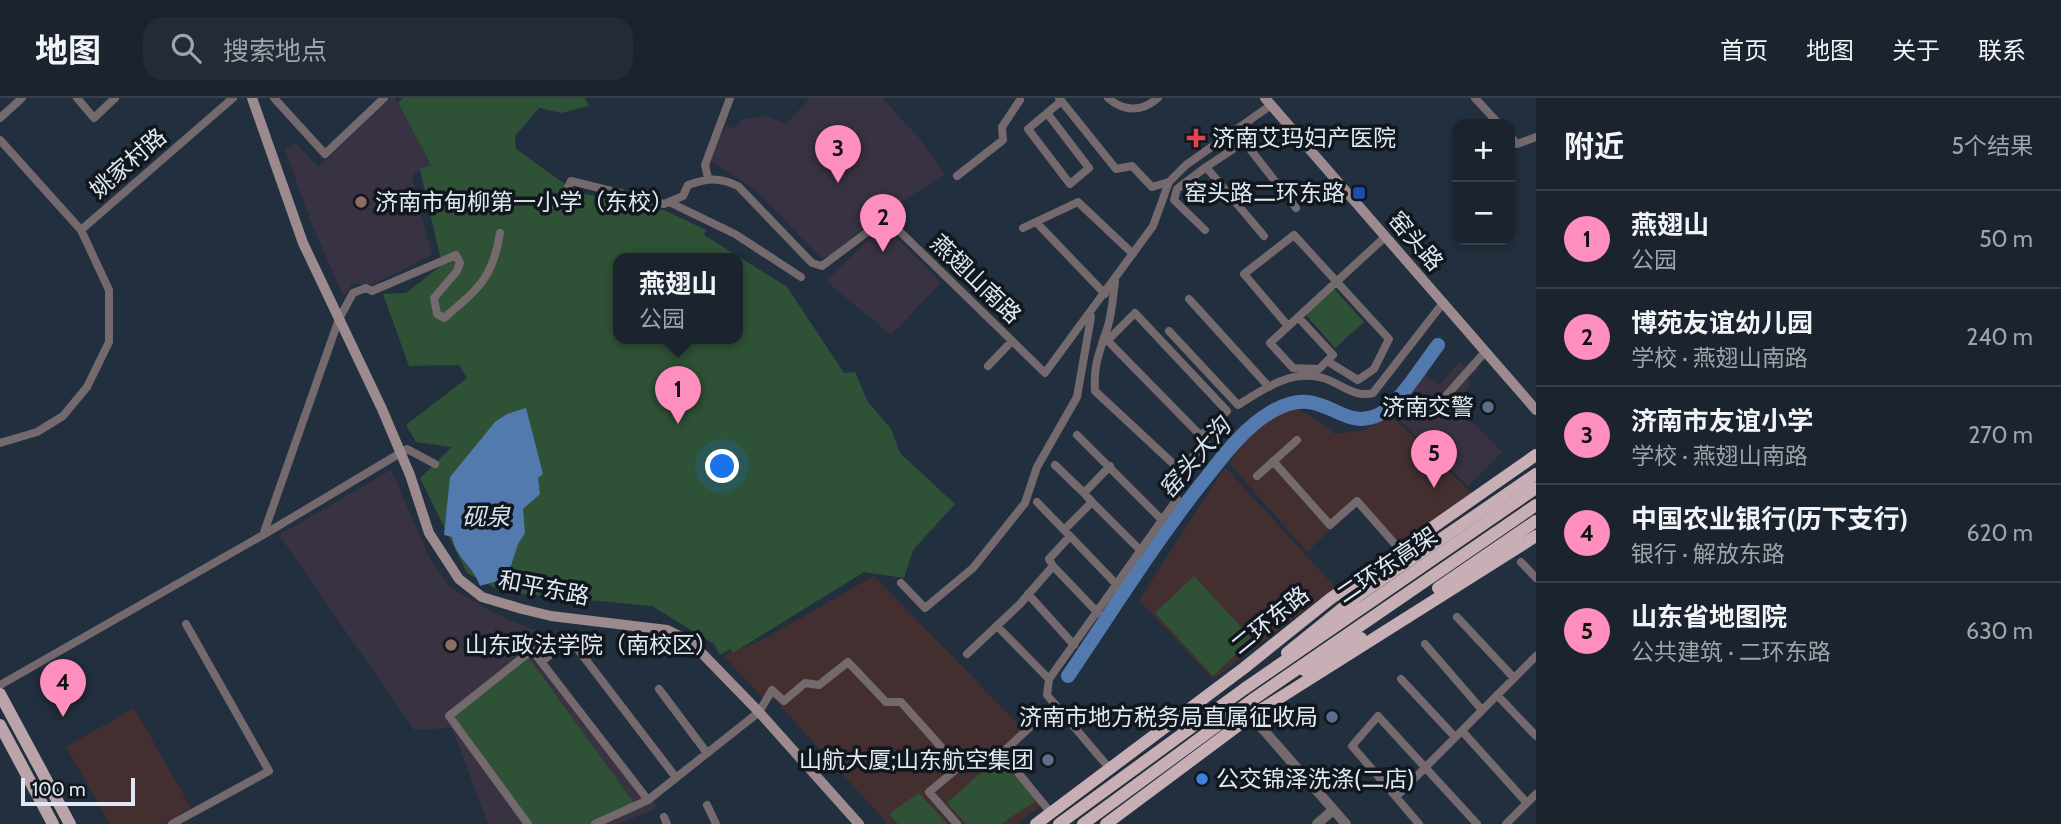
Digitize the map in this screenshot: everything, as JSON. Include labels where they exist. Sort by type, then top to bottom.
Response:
[{"type":"highway","name":"二环东路","points":[[1036,824],[1224,684],[1330,599],[1536,455]]},
{"type":"highway","points":[[1248,694],[1359,595],[1536,474]]},
{"type":"highway","name":"二环东高架","points":[[1059,824],[1248,694],[1536,488]]},
{"type":"highway","name":"二环东高架","points":[[1083,824],[1248,694],[1536,505]]},
{"type":"highway","points":[[1248,694],[1389,622],[1536,521]]},
{"type":"highway","points":[[1106,824],[1251,716],[1536,536]]},
{"type":"main road","name":"和平东路","points":[[252,98],[303,243],[400,454],[433,541],[459,579],[482,597],[551,616],[667,630],[690,641],[759,712],[859,824]]},
{"type":"main road","name":"窑头路","points":[[1268,101],[1384,237],[1534,405]]},
{"type":"main road","points":[[0,694],[70,824]]},
{"type":"main road","points":[[0,724],[53,824]]},
{"type":"street","points":[[0,118],[22,98]]},
{"type":"street","points":[[77,98],[94,118],[116,98]]},
{"type":"street","name":"姚家村路","points":[[81,230],[233,98]]},
{"type":"street","points":[[274,98],[325,154],[384,98]]},
{"type":"street","points":[[671,203],[683,196],[688,186],[708,178],[705,165],[730,98]]},
{"type":"street","points":[[1108,98],[1126,108],[1137,109],[1158,98]]},
{"type":"street","points":[[1475,98],[1494,119]]},
{"type":"street","points":[[957,176],[1003,140],[1002,127],[1020,99]]},
{"type":"street","points":[[1047,113],[1089,168],[1070,184],[1028,129],[1059,100],[1115,169],[1132,166],[1152,187],[1169,182]]},
{"type":"street","name":"燕翅山南路","points":[[708,178],[724,179],[738,186],[812,263],[822,266],[886,218],[1045,373],[1091,314],[1153,226],[1169,182],[1185,165],[1235,130],[1268,101]]},
{"type":"street","points":[[1235,130],[1296,208]]},
{"type":"street","points":[[1515,142],[1517,144],[1536,137]]},
{"type":"street","points":[[0,139],[81,230],[109,290],[109,342],[87,387],[63,416],[37,432],[0,443]]},
{"type":"street","points":[[1205,230],[1174,200],[1177,188],[1244,142]]},
{"type":"street","points":[[1206,167],[1264,236]]},
{"type":"street","points":[[554,205],[562,200],[571,181],[671,203],[735,234],[801,276]]},
{"type":"street","points":[[1023,228],[1078,202],[1133,254]]},
{"type":"street","points":[[1036,222],[1105,294]]},
{"type":"street","points":[[263,535],[339,319],[353,293],[366,288],[372,290],[456,255],[460,263],[457,271],[434,298],[437,314],[444,318],[477,290],[495,262],[500,233]]},
{"type":"street","points":[[1288,326],[1244,274],[1294,235],[1389,339],[1374,369],[1358,380],[1327,361]]},
{"type":"street","points":[[1298,317],[1333,355],[1319,369],[1293,368],[1270,343],[1384,237]]},
{"type":"street","points":[[1106,339],[1206,441],[1181,471],[1095,391],[1093,368],[1106,339],[1116,279]]},
{"type":"street","points":[[1189,299],[1269,387]]},
{"type":"street","points":[[1169,331],[1238,405],[1294,375],[1323,377],[1362,396],[1373,393],[1443,303]]},
{"type":"street","points":[[1106,339],[1135,313],[1227,411],[1201,436]]},
{"type":"street","points":[[901,583],[925,608],[973,568],[1025,503],[1037,467],[1076,397],[1091,314]]},
{"type":"street","points":[[988,366],[1012,341]]},
{"type":"street","points":[[1430,414],[1485,352]]},
{"type":"street","points":[[1077,435],[1162,520]]},
{"type":"street","points":[[1257,476],[1297,440]]},
{"type":"street","points":[[0,685],[263,535],[407,449],[435,464]]},
{"type":"street","points":[[1273,461],[1330,525],[1357,501],[1401,551]]},
{"type":"street","points":[[1055,465],[1141,551]]},
{"type":"street","points":[[1084,493],[1110,466]]},
{"type":"street","points":[[1110,769],[1047,695],[1049,679],[1177,499]]},
{"type":"street","points":[[1037,502],[1117,584]]},
{"type":"street","points":[[1092,502],[1049,559],[1098,613]]},
{"type":"street","points":[[1521,562],[1536,578]]},
{"type":"street","points":[[967,654],[1053,566]]},
{"type":"street","points":[[1028,594],[1074,645]]},
{"type":"street","points":[[1457,617],[1514,678]]},
{"type":"street","points":[[172,824],[269,771],[186,624]]},
{"type":"street","points":[[997,626],[1049,679]]},
{"type":"street","points":[[541,662],[570,639],[674,775]]},
{"type":"street","points":[[1425,644],[1482,710]]},
{"type":"street","points":[[528,824],[449,716],[532,650],[648,800]]},
{"type":"street","points":[[1396,797],[1536,657]]},
{"type":"street","points":[[595,824],[648,800],[759,712],[772,690],[784,701],[805,683],[819,685],[848,662],[886,702],[901,702],[959,767],[929,792],[957,824]]},
{"type":"street","points":[[1401,679],[1527,803]]},
{"type":"street","points":[[1224,684],[1346,824]]},
{"type":"street","points":[[659,689],[707,753]]},
{"type":"street","points":[[1497,695],[1536,736]]},
{"type":"street","points":[[1051,813],[1002,753],[1055,704]]},
{"type":"street","points":[[1419,824],[1352,746],[1378,716],[1477,824]]},
{"type":"street","points":[[1506,824],[1536,794]]},
{"type":"street","points":[[707,805],[716,824]]},
{"type":"street","points":[[1317,824],[1333,810]]},
{"type":"shaded area","name":"济南市甸柳第一小学（东校）","points":[[391,98],[395,98],[431,165],[416,172],[412,178],[432,255],[374,284],[352,284],[344,297],[312,225],[285,149],[295,143],[319,167]]},
{"type":"shaded area","points":[[810,98],[882,98],[919,138],[945,174],[875,219],[829,256],[821,258],[757,191],[711,161],[725,126],[734,128],[744,119],[765,116],[786,124]]},
{"type":"shaded area","points":[[884,224],[941,283],[891,335],[826,281]]},
{"type":"shaded area","points":[[1473,359],[1480,369],[1468,377],[1471,385],[1454,405],[1503,452],[1468,486],[1390,411],[1422,372],[1439,385],[1460,362],[1463,367]]},
{"type":"shaded area","points":[[1296,408],[1321,422],[1335,434],[1366,430],[1388,413],[1473,494],[1402,546],[1361,502],[1307,552],[1230,464],[1245,431],[1266,413]]},
{"type":"shaded area","points":[[1225,467],[1335,587],[1213,679],[1139,600]]},
{"type":"shaded area","name":"山东政法学院（南校区）","points":[[391,470],[431,561],[451,588],[508,620],[553,637],[541,654],[658,808],[618,824],[488,824],[452,728],[414,730],[279,535]]},
{"type":"shaded area","points":[[874,576],[1028,734],[1006,756],[1047,801],[1017,824],[888,824],[773,698],[768,704],[724,656],[764,639]]},
{"type":"shaded area","points":[[134,708],[191,808],[164,824],[110,824],[66,747]]},
{"type":"green space","points":[[403,98],[585,98],[589,106],[561,113],[539,108],[515,136],[516,149],[576,192],[664,210],[706,230],[704,235],[733,253],[613,253],[613,344],[743,344],[743,259],[787,287],[844,373],[855,372],[868,402],[891,429],[900,453],[955,504],[913,550],[904,578],[864,572],[733,653],[730,649],[720,655],[714,644],[652,606],[503,592],[467,573],[420,478],[452,447],[416,442],[406,425],[467,378],[459,365],[409,366],[383,294],[406,293],[442,265],[420,169],[431,165],[398,103]]},
{"type":"green space","points":[[1334,289],[1364,322],[1335,348],[1306,315]]},
{"type":"green space","points":[[1194,576],[1252,639],[1213,676],[1155,613]]},
{"type":"green space","points":[[524,651],[639,810],[603,824],[522,824],[446,715]]},
{"type":"green space","points":[[998,757],[1037,800],[1001,824],[966,824],[947,803]]},
{"type":"green space","points":[[919,793],[947,824],[898,824],[889,814]]},
{"type":"water","name":"砚泉","points":[[526,408],[543,474],[538,478],[540,494],[523,509],[525,533],[518,544],[507,578],[480,586],[457,551],[452,537],[444,535],[450,477],[495,422],[507,414]]},
{"type":"waterway","name":"窑头大沟","points":[[1068,676],[1183,507],[1250,427],[1271,412],[1290,404],[1305,402],[1318,404],[1353,418],[1366,419],[1380,414],[1403,393],[1438,345]]},
{"type":"place","name":"济南艾玛妇产医院","points":[[1196,138]]},
{"type":"place","name":"济南市友谊小学","points":[[838,183]]},
{"type":"place","name":"窑头路二环东路","points":[[1359,193]]},
{"type":"place","name":"济南市甸柳第一小学（东校）","points":[[361,202]]},
{"type":"place","name":"博苑友谊幼儿园","points":[[883,252]]},
{"type":"place","name":"济南交警","points":[[1488,407]]},
{"type":"place","name":"燕翅山","points":[[678,424]]},
{"type":"place","name":"山东省地图院","points":[[1434,488]]},
{"type":"place","name":"山东政法学院（南校区）","points":[[451,645]]},
{"type":"place","name":"中国农业银行(历下支行)","points":[[63,717]]},
{"type":"place","name":"济南市地方税务局直属征收局","points":[[1332,717]]},
{"type":"place","name":"山航大厦;山东航空集团","points":[[1048,760]]},
{"type":"place","name":"公交锦泽洗涤(二店)","points":[[1202,779]]}]
